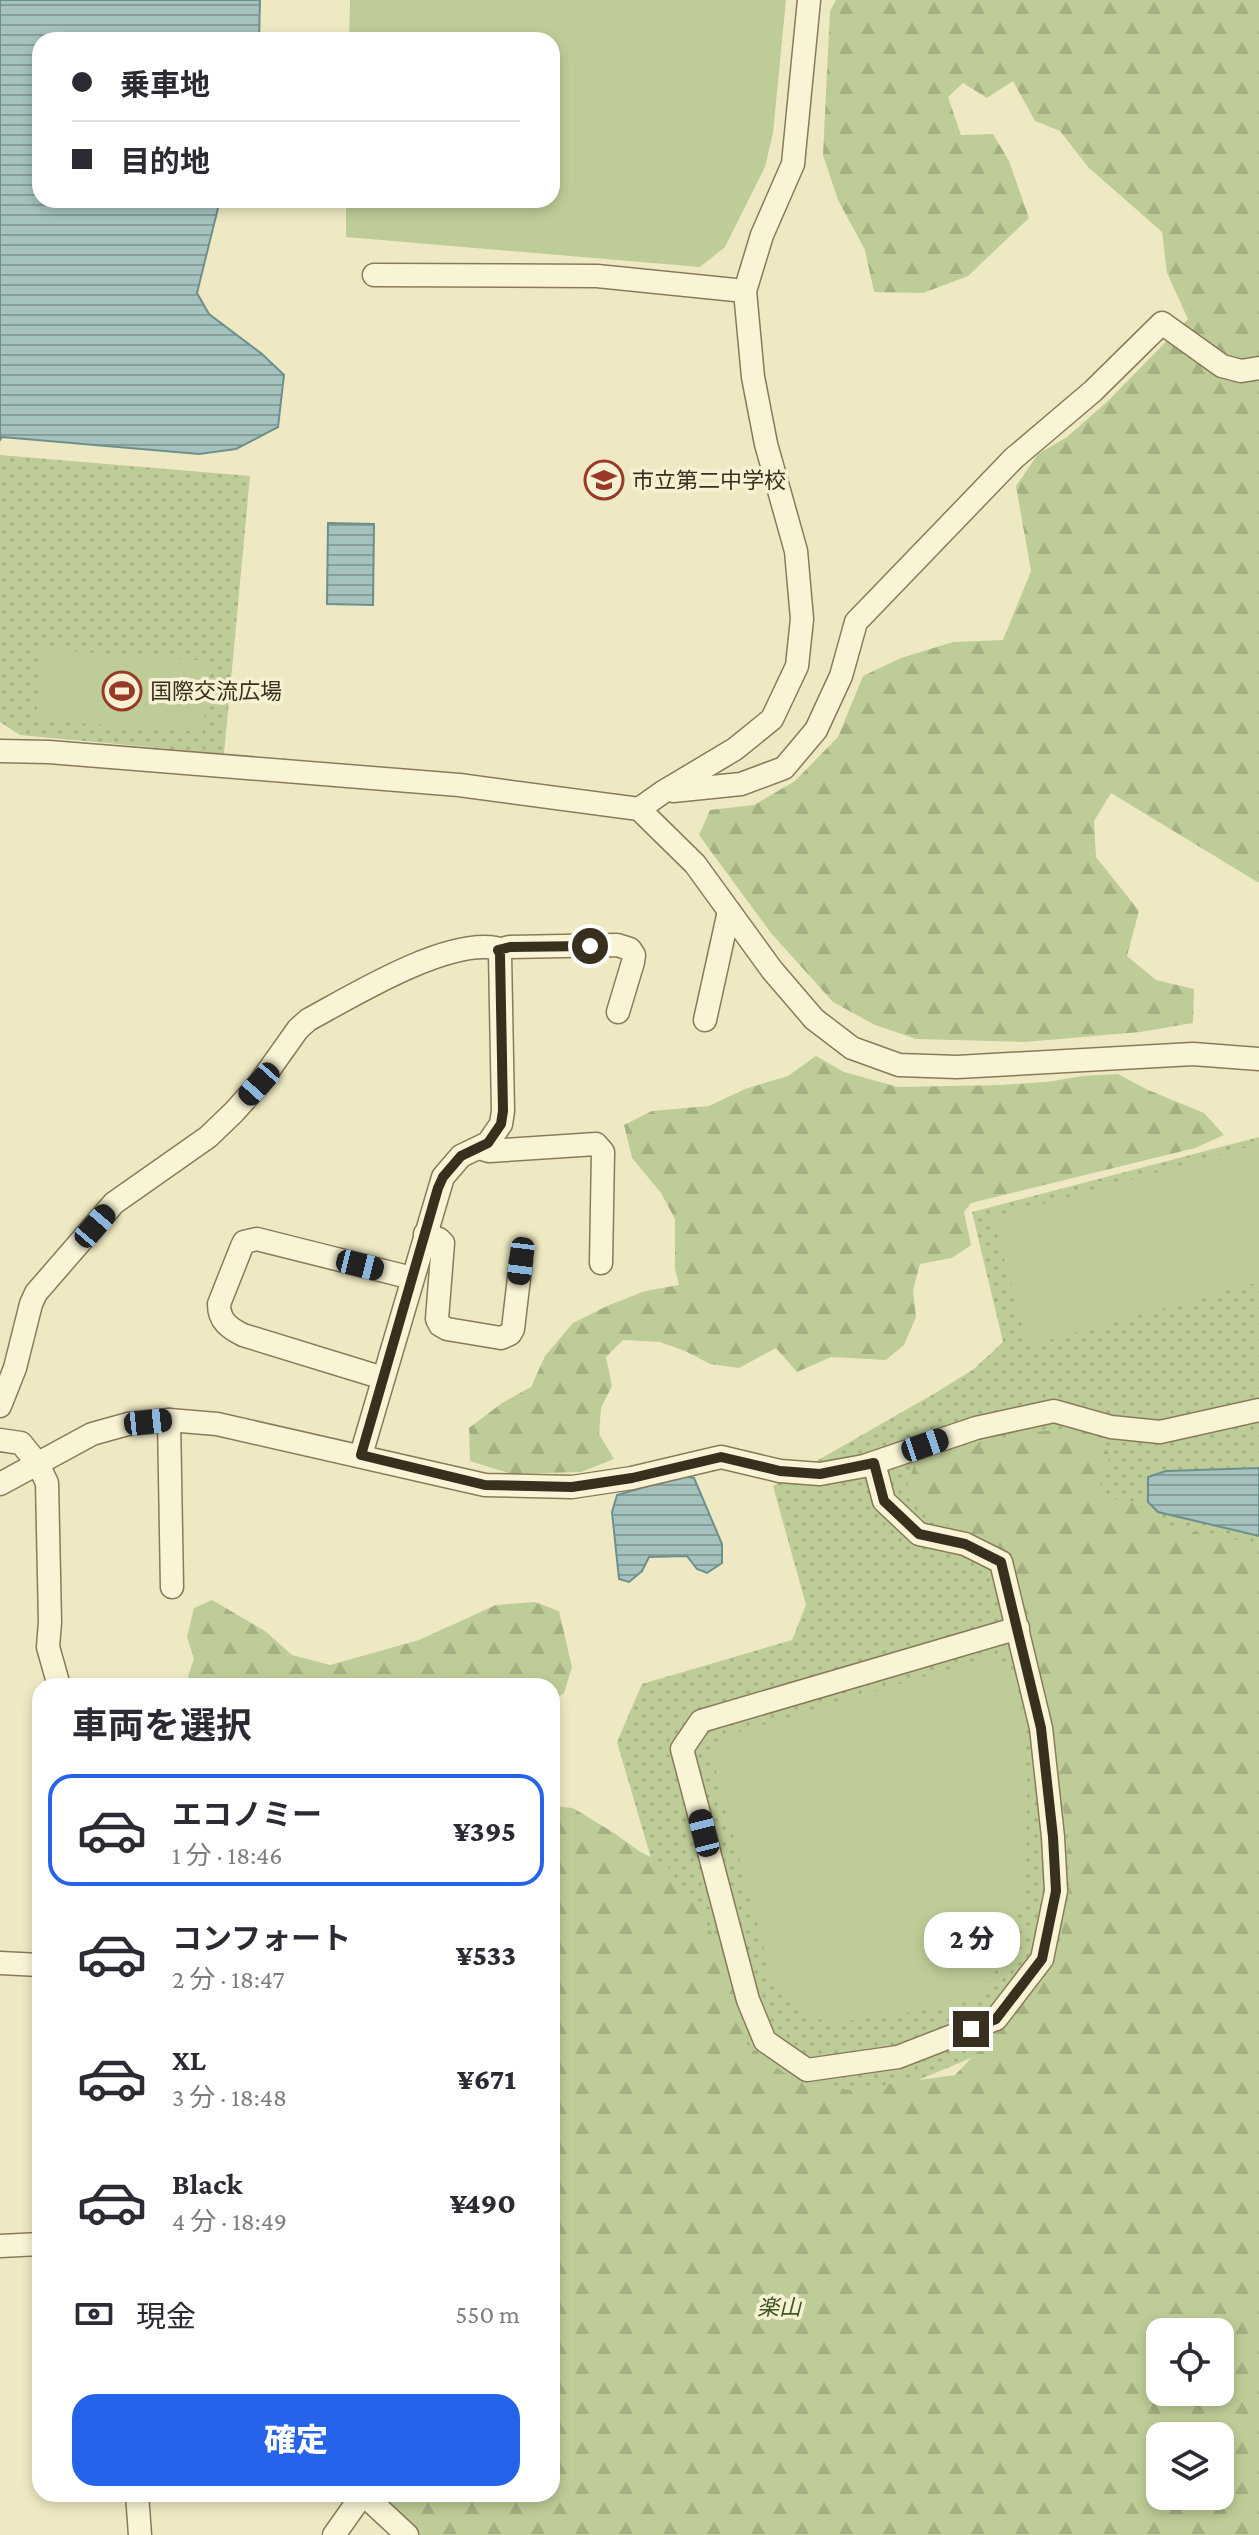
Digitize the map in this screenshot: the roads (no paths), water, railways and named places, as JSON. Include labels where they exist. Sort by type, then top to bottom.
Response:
[{"type":"street","points":[[639,809],[735,749],[772,719],[797,666],[802,619],[796,551],[758,404],[745,291],[762,235],[793,164],[809,0]]},
{"type":"street","points":[[374,275],[597,276],[745,291]]},
{"type":"street","points":[[663,792],[741,784],[784,768],[816,730],[841,676],[856,622],[1014,458],[1093,391],[1162,323],[1222,366],[1241,371],[1259,368]]},
{"type":"street","points":[[0,751],[49,752],[459,785],[639,809],[695,864],[772,970],[814,1019],[852,1048],[899,1065],[957,1067],[1193,1054],[1259,1059]]},
{"type":"street","points":[[705,1020],[729,911]]},
{"type":"street","points":[[0,1406],[15,1368],[36,1293],[114,1203],[208,1137],[234,1112],[259,1084],[298,1029],[319,1014],[426,960],[464,948],[489,946],[498,950],[510,947],[617,945],[630,949],[634,955],[618,1012]]},
{"type":"street","points":[[361,1455],[443,1177],[461,1156],[488,1143],[501,1124],[498,950]]},
{"type":"street","points":[[479,1148],[489,1151],[596,1144],[601,1147],[601,1263]]},
{"type":"street","points":[[425,1234],[443,1243],[437,1319],[447,1329],[501,1338],[510,1334],[521,1261]]},
{"type":"street","points":[[383,1378],[243,1335],[227,1327],[219,1313],[219,1304],[242,1246],[257,1239],[412,1278]]},
{"type":"street","points":[[0,1484],[92,1434],[128,1424],[169,1420],[217,1424],[485,1485],[572,1487],[632,1478],[721,1457],[780,1471],[820,1474],[874,1463],[976,1428],[1054,1411],[1111,1427],[1160,1432],[1259,1410]]},
{"type":"street","points":[[169,1420],[172,1587]]},
{"type":"street","points":[[0,1440],[21,1443],[38,1464],[47,1483],[48,1647],[57,1678]]},
{"type":"street","points":[[874,1463],[884,1501],[919,1534],[965,1544],[1001,1562],[1018,1628],[1041,1728],[1056,1891],[1042,1959],[996,2019],[898,2057],[807,2070],[765,2041],[748,2000],[682,1749],[701,1721],[1018,1628]]},
{"type":"street","points":[[0,1963],[32,1965]]},
{"type":"street","points":[[0,2246],[32,2244]]},
{"type":"street","points":[[138,2502],[140,2535]]},
{"type":"street","points":[[334,2535],[357,2502]]},
{"type":"street","points":[[372,2502],[407,2535]]},
{"type":"water","points":[[0,0],[260,0],[259,32],[32,32],[32,208],[218,208],[197,293],[209,314],[262,354],[284,375],[278,427],[236,449],[199,454],[2,437],[0,440]]},
{"type":"water","points":[[328,523],[374,524],[373,605],[327,604]]},
{"type":"water","points":[[1259,1468],[1259,1536],[1158,1512],[1148,1502],[1148,1477],[1166,1471]]},
{"type":"water","points":[[683,1476],[694,1478],[722,1544],[722,1563],[707,1573],[697,1569],[687,1556],[649,1557],[642,1571],[629,1582],[619,1579],[612,1512],[617,1495]]},
{"type":"place","name":"市立第二中学校","points":[[604,480]]},
{"type":"place","name":"国際交流広場","points":[[122,691]]},
{"type":"park label","name":"楽山","points":[[779,2307]]}]
